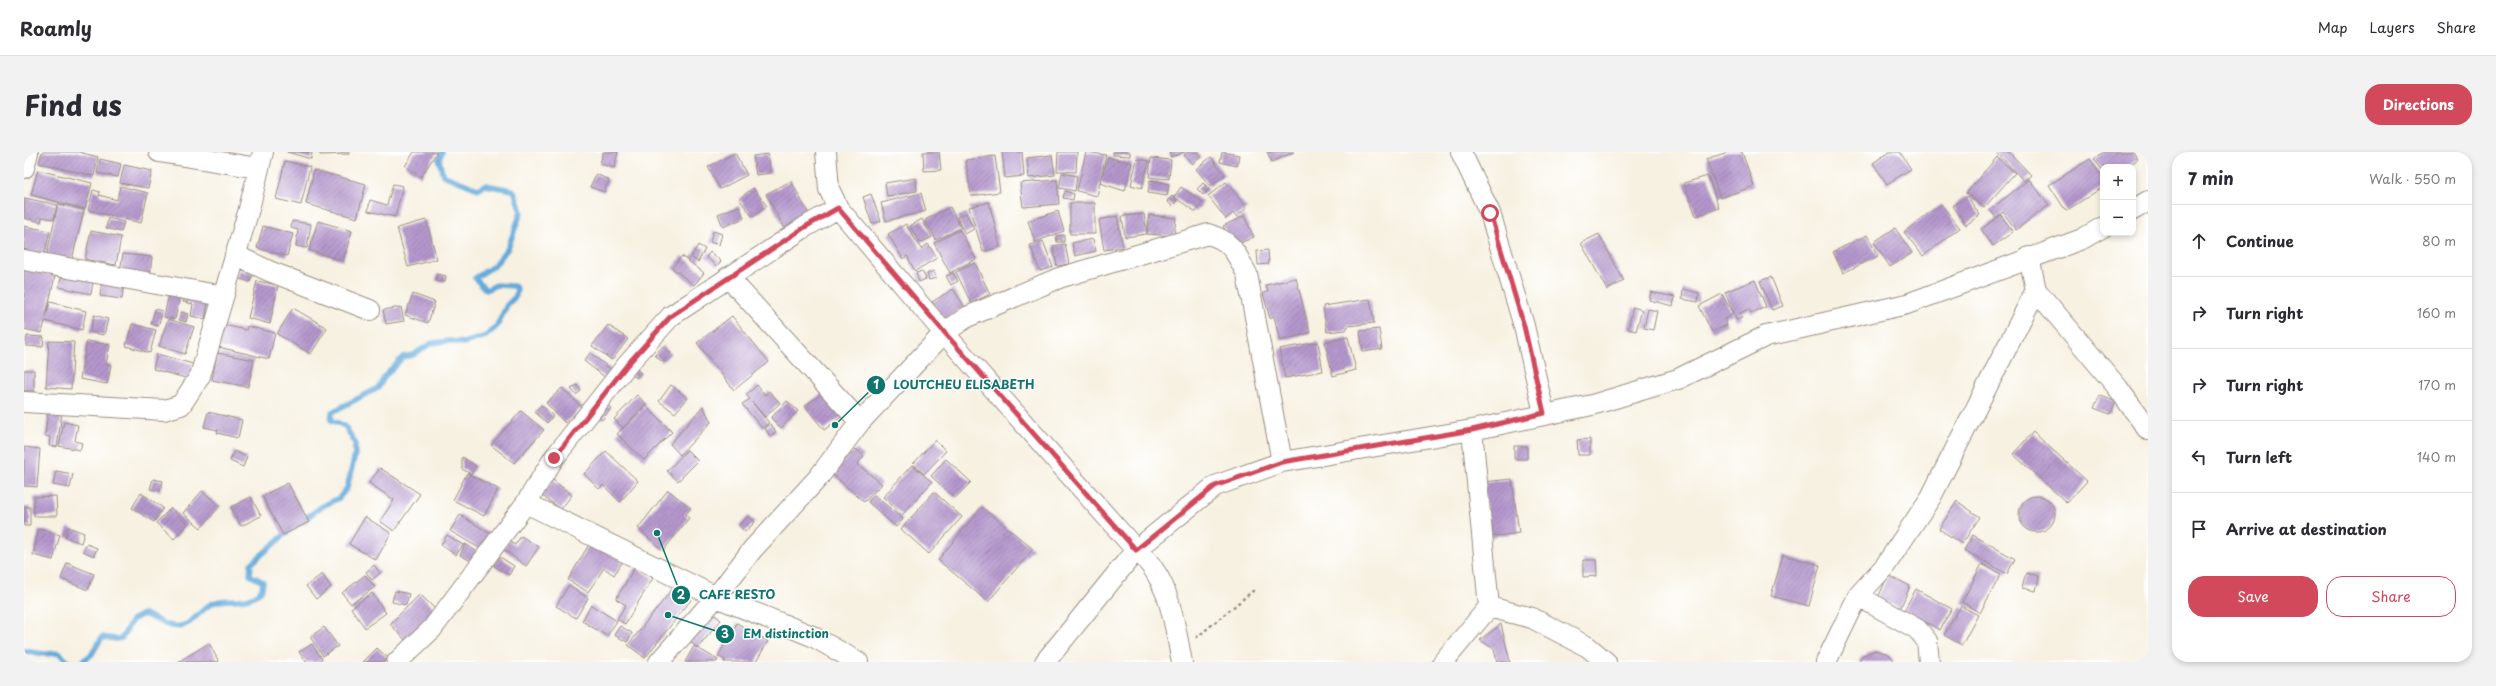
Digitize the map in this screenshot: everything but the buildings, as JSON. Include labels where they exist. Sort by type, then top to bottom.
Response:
[{"type":"street","points":[[24,168],[28,152]]},
{"type":"street","points":[[24,402],[164,410],[181,406],[200,376],[261,160],[159,152]]},
{"type":"street","points":[[826,152],[829,189],[838,208],[944,332],[1136,550],[1147,559],[1161,581],[1172,610],[1181,656]]},
{"type":"street","points":[[1461,152],[1490,213],[1524,326],[1544,413]]},
{"type":"street","points":[[2136,208],[2148,201]]},
{"type":"street","points":[[398,662],[432,629],[526,503],[554,458],[627,365],[671,316],[805,227],[838,208]]},
{"type":"street","points":[[1045,662],[1136,550],[1215,486],[1282,462],[1472,430],[1544,413],[1592,405],[1678,379],[1766,336],[1908,304],[2082,239],[2100,229]]},
{"type":"street","points":[[658,662],[716,597],[752,550],[818,478],[860,422],[944,332],[967,317],[1059,278],[1208,234],[1223,238],[1235,251],[1247,274],[1282,462]]},
{"type":"street","points":[[235,255],[269,271],[370,310]]},
{"type":"street","points":[[2029,258],[2036,290],[2118,388],[2148,430]]},
{"type":"street","points":[[24,260],[223,296]]},
{"type":"street","points":[[728,277],[860,422]]},
{"type":"street","points":[[1826,662],[1858,596],[1885,566],[1931,497],[2036,290]]},
{"type":"street","points":[[1444,662],[1489,607],[1472,430]]},
{"type":"street","points":[[526,503],[716,597],[812,636],[858,662]]},
{"type":"street","points":[[1858,596],[1916,629],[1927,640],[1929,662]]},
{"type":"street","points":[[1489,607],[1532,618],[1588,647],[1606,662]]},
{"type":"path","points":[[1181,656],[1254,590]]},
{"type":"waterway","points":[[302,521],[321,507],[339,498],[347,488],[355,455],[355,443],[345,426],[331,420],[332,412],[378,388],[385,376],[403,357],[413,355],[432,343],[450,341],[463,343],[486,336],[497,326],[507,305],[516,296],[517,289],[514,286],[496,285],[486,290],[475,278],[495,265],[508,248],[521,212],[515,193],[513,190],[485,185],[478,189],[443,175],[439,160],[442,152]]},
{"type":"waterway","points":[[82,662],[92,654],[102,637],[116,639],[122,638],[132,620],[143,614],[170,626],[180,626],[185,625],[213,603],[225,600],[245,599],[257,594],[262,589],[263,582],[250,575],[251,564],[291,529]]},
{"type":"waterway","points":[[24,651],[45,654],[59,653],[68,662]]},
{"type":"place","name":"LOUTCHEU ELISABETH","points":[[835,425]]},
{"type":"place","name":"CAFE RESTO","points":[[657,533]]},
{"type":"place","name":"EM distinction","points":[[668,615]]},
{"type":"route","points":[[554,458],[627,365],[671,316],[805,227],[838,208],[886,266],[1021,422],[1136,550],[1187,506],[1215,486],[1282,462],[1472,430],[1544,413],[1524,326],[1490,213]]}]
